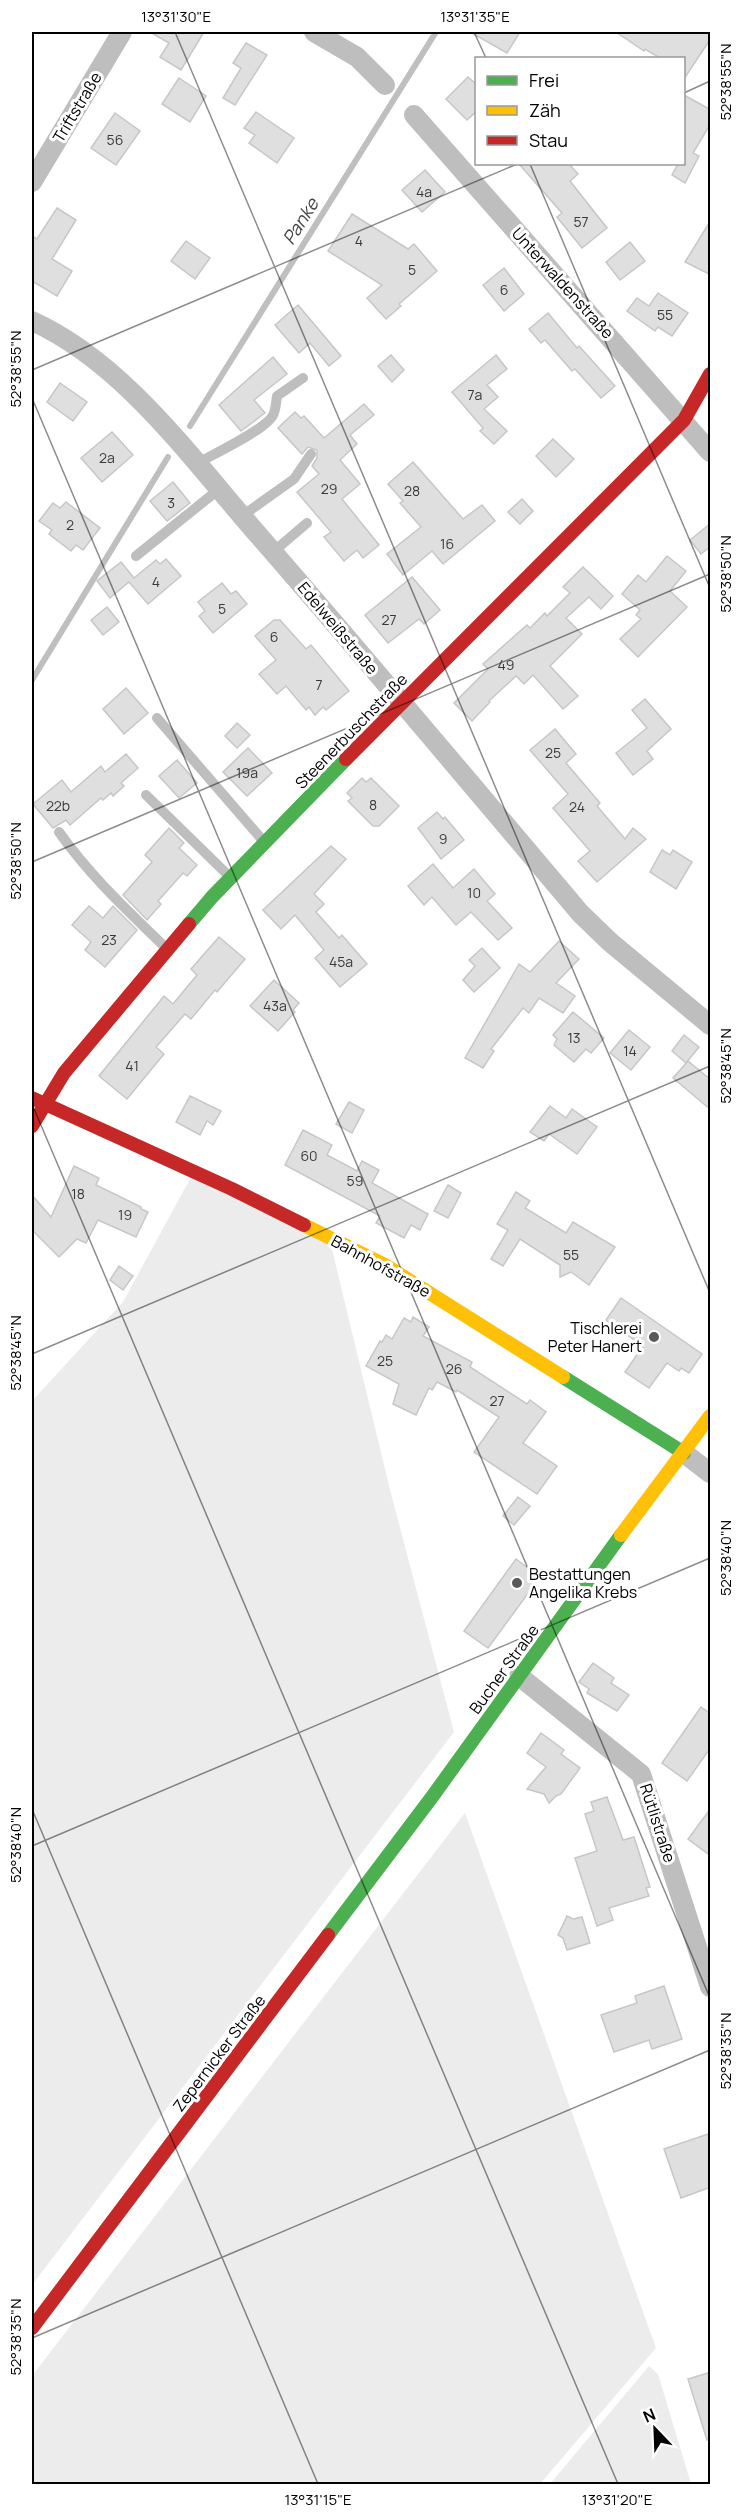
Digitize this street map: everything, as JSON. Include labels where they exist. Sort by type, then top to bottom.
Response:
[{"type":"street","name":"Triftstraße","points":[[32,182],[122,32]]},
{"type":"street","points":[[314,32],[357,57],[385,85]]},
{"type":"street","name":"Unterwaldenstraße","points":[[414,115],[711,452]]},
{"type":"street","name":"Edelweißstraße","points":[[32,321],[84,351],[127,386],[273,552],[580,913],[610,942],[711,1025]]},
{"type":"street","name":"Steenerbuschstraße","points":[[32,1126],[64,1073],[231,878],[401,703],[684,420],[711,374]]},
{"type":"street","name":"Bahnhofstraße","points":[[32,1098],[232,1189],[385,1265],[711,1473]]},
{"type":"street","name":"Bucher Straße","points":[[432,1797],[601,1562],[711,1416]]},
{"type":"street","name":"Rütlistraße","points":[[519,1676],[641,1774],[711,1987]]},
{"type":"street","name":"Zepernicker Straße","points":[[32,2328],[432,1797]]},
{"type":"lane","points":[[196,465],[257,431],[273,417],[277,396],[303,378]]},
{"type":"lane","points":[[242,516],[294,479],[311,454]]},
{"type":"lane","points":[[136,556],[218,490]]},
{"type":"lane","points":[[273,552],[307,523]]},
{"type":"lane","points":[[157,718],[265,843]]},
{"type":"lane","points":[[146,795],[231,878]]},
{"type":"lane","points":[[58,832],[75,855],[168,950]]},
{"type":"shaded area","points":[[191,1177],[329,1237],[390,1490],[454,1732],[32,2285],[32,1401],[123,1302]]},
{"type":"shaded area","points":[[465,1813],[656,2348],[540,2484],[32,2484],[32,2376]]},
{"type":"shaded area","points":[[649,2366],[658,2374],[691,2484],[550,2484]]},
{"type":"building","points":[[150,32],[204,32],[181,70],[160,57],[169,43]]},
{"type":"building","points":[[470,32],[520,32],[507,53]]},
{"type":"building","points":[[616,32],[711,32],[711,38],[685,77],[685,57],[658,57],[645,49],[644,51]]},
{"type":"building","points":[[246,43],[267,55],[235,105],[223,98],[241,68],[233,63]]},
{"type":"building","points":[[468,77],[475,83],[475,113],[467,120],[446,99]]},
{"type":"building","points":[[179,78],[206,96],[190,122],[162,104]]},
{"type":"building","points":[[685,96],[711,110],[711,123],[693,153],[699,156],[685,183],[672,175],[677,165],[685,165]]},
{"type":"building","points":[[256,112],[294,138],[277,163],[249,143],[255,135],[244,128]]},
{"type":"building","points":[[115,113],[140,131],[116,165],[91,148]]},
{"type":"building","points":[[520,165],[570,165],[578,174],[570,181],[607,228],[582,248],[557,217],[562,213]]},
{"type":"building","points":[[425,170],[445,192],[422,212],[402,190]]},
{"type":"building","points":[[57,208],[76,220],[52,259],[72,271],[57,296],[32,281],[32,236],[37,239]]},
{"type":"building","points":[[352,214],[408,249],[414,244],[437,271],[399,304],[401,306],[386,319],[367,298],[382,285],[328,251]]},
{"type":"building","points":[[711,220],[711,275],[685,262]]},
{"type":"building","points":[[186,241],[210,258],[195,279],[171,261]]},
{"type":"building","points":[[630,242],[645,261],[620,280],[606,262]]},
{"type":"building","points":[[504,268],[524,294],[504,311],[483,285]]},
{"type":"building","points":[[658,293],[688,313],[672,336],[658,327],[655,331],[627,311],[637,298],[649,306]]},
{"type":"building","points":[[298,305],[341,356],[329,366],[310,343],[299,353],[275,325]]},
{"type":"building","points":[[548,313],[577,348],[579,346],[615,386],[601,398],[575,369],[572,371],[545,340],[541,343],[529,329]]},
{"type":"building","points":[[391,355],[404,370],[392,382],[378,366]]},
{"type":"building","points":[[496,355],[507,369],[487,385],[498,397],[484,409],[507,431],[494,444],[480,431],[483,428],[452,392]]},
{"type":"building","points":[[273,357],[287,374],[254,400],[265,413],[241,431],[219,405]]},
{"type":"building","points":[[60,383],[87,402],[73,421],[47,402]]},
{"type":"building","points":[[364,404],[374,415],[350,435],[357,444],[340,460],[360,484],[342,499],[379,545],[363,558],[357,550],[344,561],[324,537],[331,532],[297,492],[319,474],[312,466],[317,458],[317,450],[308,447],[302,454],[278,428],[295,412],[301,418],[304,416],[324,438]]},
{"type":"building","points":[[112,432],[133,455],[102,482],[81,458]]},
{"type":"building","points":[[553,439],[574,459],[556,477],[536,456]]},
{"type":"building","points":[[413,462],[463,519],[482,505],[495,521],[443,564],[432,551],[403,575],[387,554],[421,527],[400,503],[403,501],[388,484]]},
{"type":"building","points":[[173,482],[190,503],[167,521],[150,501]]},
{"type":"building","points":[[522,499],[533,511],[520,524],[508,512]]},
{"type":"building","points":[[66,502],[100,528],[83,550],[76,545],[71,551],[49,534],[52,530],[39,521],[53,503],[60,508]]},
{"type":"building","points":[[711,523],[711,546],[701,554],[690,540]]},
{"type":"building","points":[[667,556],[686,571],[670,591],[687,607],[638,657],[620,639],[641,619],[636,615],[640,610],[622,594],[638,575],[646,582]]},
{"type":"building","points":[[166,559],[181,576],[148,604],[129,582],[110,598],[97,581],[121,562],[134,578],[156,560],[160,564]]},
{"type":"building","points":[[583,567],[613,596],[601,609],[589,597],[566,618],[582,634],[550,666],[578,696],[563,709],[533,675],[524,684],[516,676],[489,701],[472,721],[454,703],[488,669],[483,664],[527,625],[530,628],[545,613],[547,616],[570,593],[563,587]]},
{"type":"building","points":[[412,577],[440,610],[424,624],[419,619],[388,643],[365,615]]},
{"type":"building","points":[[222,583],[231,594],[236,591],[247,604],[213,633],[199,616],[205,611],[198,602]]},
{"type":"building","points":[[107,607],[119,622],[103,635],[91,620]]},
{"type":"building","points":[[274,620],[280,620],[306,649],[311,645],[349,691],[326,710],[323,707],[315,715],[309,707],[306,710],[286,686],[277,694],[259,674],[276,660],[255,636]]},
{"type":"building","points":[[126,688],[148,713],[124,734],[103,709]]},
{"type":"building","points":[[645,699],[671,729],[647,751],[653,759],[633,775],[616,753],[647,728],[632,710]]},
{"type":"building","points":[[237,723],[250,735],[237,748],[225,736]]},
{"type":"building","points":[[555,729],[576,754],[566,763],[600,803],[597,806],[625,839],[633,828],[646,839],[597,882],[578,861],[590,851],[553,808],[568,794],[530,750]]},
{"type":"building","points":[[248,748],[272,773],[247,796],[223,772]]},
{"type":"building","points":[[126,754],[138,768],[121,783],[124,786],[113,796],[111,793],[103,800],[101,798],[70,825],[66,820],[53,828],[33,804],[62,780],[71,792],[101,766],[105,772]]},
{"type":"building","points":[[177,760],[197,783],[179,798],[159,776]]},
{"type":"building","points":[[362,778],[366,782],[371,778],[399,806],[379,826],[373,826],[348,801],[352,798],[347,793]]},
{"type":"building","points":[[437,812],[443,819],[445,817],[464,840],[441,859],[418,828]]},
{"type":"building","points":[[169,828],[184,843],[179,848],[197,865],[187,876],[183,873],[158,901],[161,904],[147,920],[123,895],[152,862],[145,855]]},
{"type":"building","points":[[331,846],[346,859],[314,894],[324,904],[316,912],[339,938],[342,935],[367,964],[340,987],[315,958],[324,950],[295,915],[281,929],[263,910]]},
{"type":"building","points":[[662,850],[670,855],[673,850],[692,862],[676,889],[650,872]]},
{"type":"building","points":[[433,864],[453,888],[474,869],[495,894],[487,901],[512,928],[498,940],[471,912],[456,925],[432,897],[424,905],[408,886]]},
{"type":"building","points":[[89,906],[103,918],[113,906],[137,930],[105,967],[85,950],[91,942],[72,925]]},
{"type":"building","points":[[219,937],[245,959],[191,1019],[185,1014],[156,1047],[164,1054],[127,1099],[99,1076],[164,996],[173,1004],[197,975],[191,969]]},
{"type":"building","points":[[559,941],[579,959],[556,983],[575,996],[563,1013],[539,998],[529,1013],[523,1008],[491,1049],[494,1051],[483,1068],[465,1058],[519,964],[530,972]]},
{"type":"building","points":[[482,948],[500,968],[474,992],[463,980],[475,966],[469,960]]},
{"type":"building","points":[[274,980],[299,1003],[293,1010],[295,1012],[278,1031],[250,1006]]},
{"type":"building","points":[[573,1012],[604,1038],[591,1053],[586,1049],[574,1062],[554,1045],[557,1039],[553,1035]]},
{"type":"building","points":[[629,1030],[650,1047],[631,1070],[610,1053]]},
{"type":"building","points":[[684,1035],[699,1047],[686,1063],[672,1051]]},
{"type":"building","points":[[688,1061],[711,1080],[711,1110],[673,1078]]},
{"type":"building","points":[[190,1096],[221,1111],[213,1125],[207,1121],[200,1135],[176,1122]]},
{"type":"building","points":[[349,1102],[364,1110],[352,1133],[336,1124]]},
{"type":"building","points":[[550,1106],[566,1118],[572,1109],[597,1127],[577,1154],[549,1134],[544,1141],[530,1132]]},
{"type":"building","points":[[303,1130],[332,1145],[327,1155],[357,1171],[362,1161],[379,1170],[372,1183],[428,1214],[420,1230],[411,1225],[404,1238],[376,1223],[380,1216],[285,1165]]},
{"type":"building","points":[[74,1166],[99,1178],[96,1185],[148,1212],[136,1237],[98,1220],[86,1243],[77,1239],[59,1257],[32,1230],[32,1195],[51,1217]]},
{"type":"building","points":[[448,1185],[461,1193],[448,1218],[434,1211]]},
{"type":"building","points":[[516,1192],[530,1201],[525,1208],[566,1233],[573,1222],[615,1247],[589,1285],[571,1272],[560,1277],[560,1265],[520,1239],[503,1266],[491,1259],[508,1230],[497,1224]]},
{"type":"building","points":[[119,1266],[133,1276],[123,1290],[110,1280]]},
{"type":"building","name":"Tischlerei Peter Hanert","points":[[621,1298],[702,1354],[689,1373],[681,1368],[679,1371],[667,1363],[649,1388],[625,1372],[643,1346],[606,1320]]},
{"type":"building","points":[[413,1317],[429,1327],[423,1336],[472,1362],[470,1367],[527,1404],[530,1400],[546,1412],[523,1443],[557,1466],[537,1494],[474,1452],[499,1417],[457,1390],[456,1392],[437,1382],[432,1390],[429,1388],[416,1415],[393,1404],[399,1384],[366,1366],[380,1341],[382,1342],[386,1335],[392,1339],[404,1318],[411,1322]]},
{"type":"building","points":[[518,1497],[530,1506],[514,1525],[503,1516]]},
{"type":"building","points":[[516,1559],[540,1577],[488,1648],[464,1631]]},
{"type":"building","points":[[593,1663],[614,1678],[611,1683],[629,1695],[617,1711],[587,1693],[589,1689],[579,1682]]},
{"type":"building","points":[[701,1707],[711,1714],[711,1747],[687,1781],[662,1763]]},
{"type":"building","points":[[541,1733],[564,1750],[561,1754],[580,1768],[561,1794],[549,1803],[544,1794],[527,1789],[546,1767],[527,1753]]},
{"type":"building","points":[[607,1797],[623,1840],[634,1837],[650,1887],[646,1888],[649,1896],[609,1908],[613,1920],[597,1926],[575,1858],[597,1851],[585,1814],[594,1811],[591,1802]]},
{"type":"building","points":[[711,1808],[711,1856],[688,1839]]},
{"type":"building","points":[[567,1916],[573,1919],[582,1917],[590,1943],[567,1950],[563,1938],[558,1935]]},
{"type":"building","points":[[664,1986],[682,2039],[652,2049],[649,2040],[614,2052],[601,2015],[637,2003],[635,1996]]},
{"type":"building","points":[[711,2133],[711,2187],[681,2198],[664,2149]]},
{"type":"building","points":[[711,2372],[711,2440],[707,2440],[688,2379]]},
{"type":"waterway","name":"Panke","points":[[190,426],[436,32]]},
{"type":"waterway","name":"Panke","points":[[32,680],[168,457]]},
{"type":"traffic: fast","points":[[189,924],[212,897],[346,759]]},
{"type":"traffic: fast","points":[[563,1377],[684,1453]]},
{"type":"traffic: fast","points":[[328,1935],[432,1797],[621,1535]]},
{"type":"traffic: slow","points":[[304,1225],[385,1265],[563,1377]]},
{"type":"traffic: slow","points":[[621,1535],[710,1416]]},
{"type":"traffic: jam","points":[[346,759],[684,420],[710,374]]},
{"type":"traffic: jam","points":[[32,1126],[64,1073],[189,924]]},
{"type":"traffic: jam","points":[[32,1098],[232,1189],[304,1225]]},
{"type":"traffic: jam","points":[[32,2328],[328,1935]]},
{"type":"place","name":"Tischlerei Peter Hanert","points":[[654,1337]]},
{"type":"place","name":"Bestattungen Angelika Krebs","points":[[517,1583]]}]
